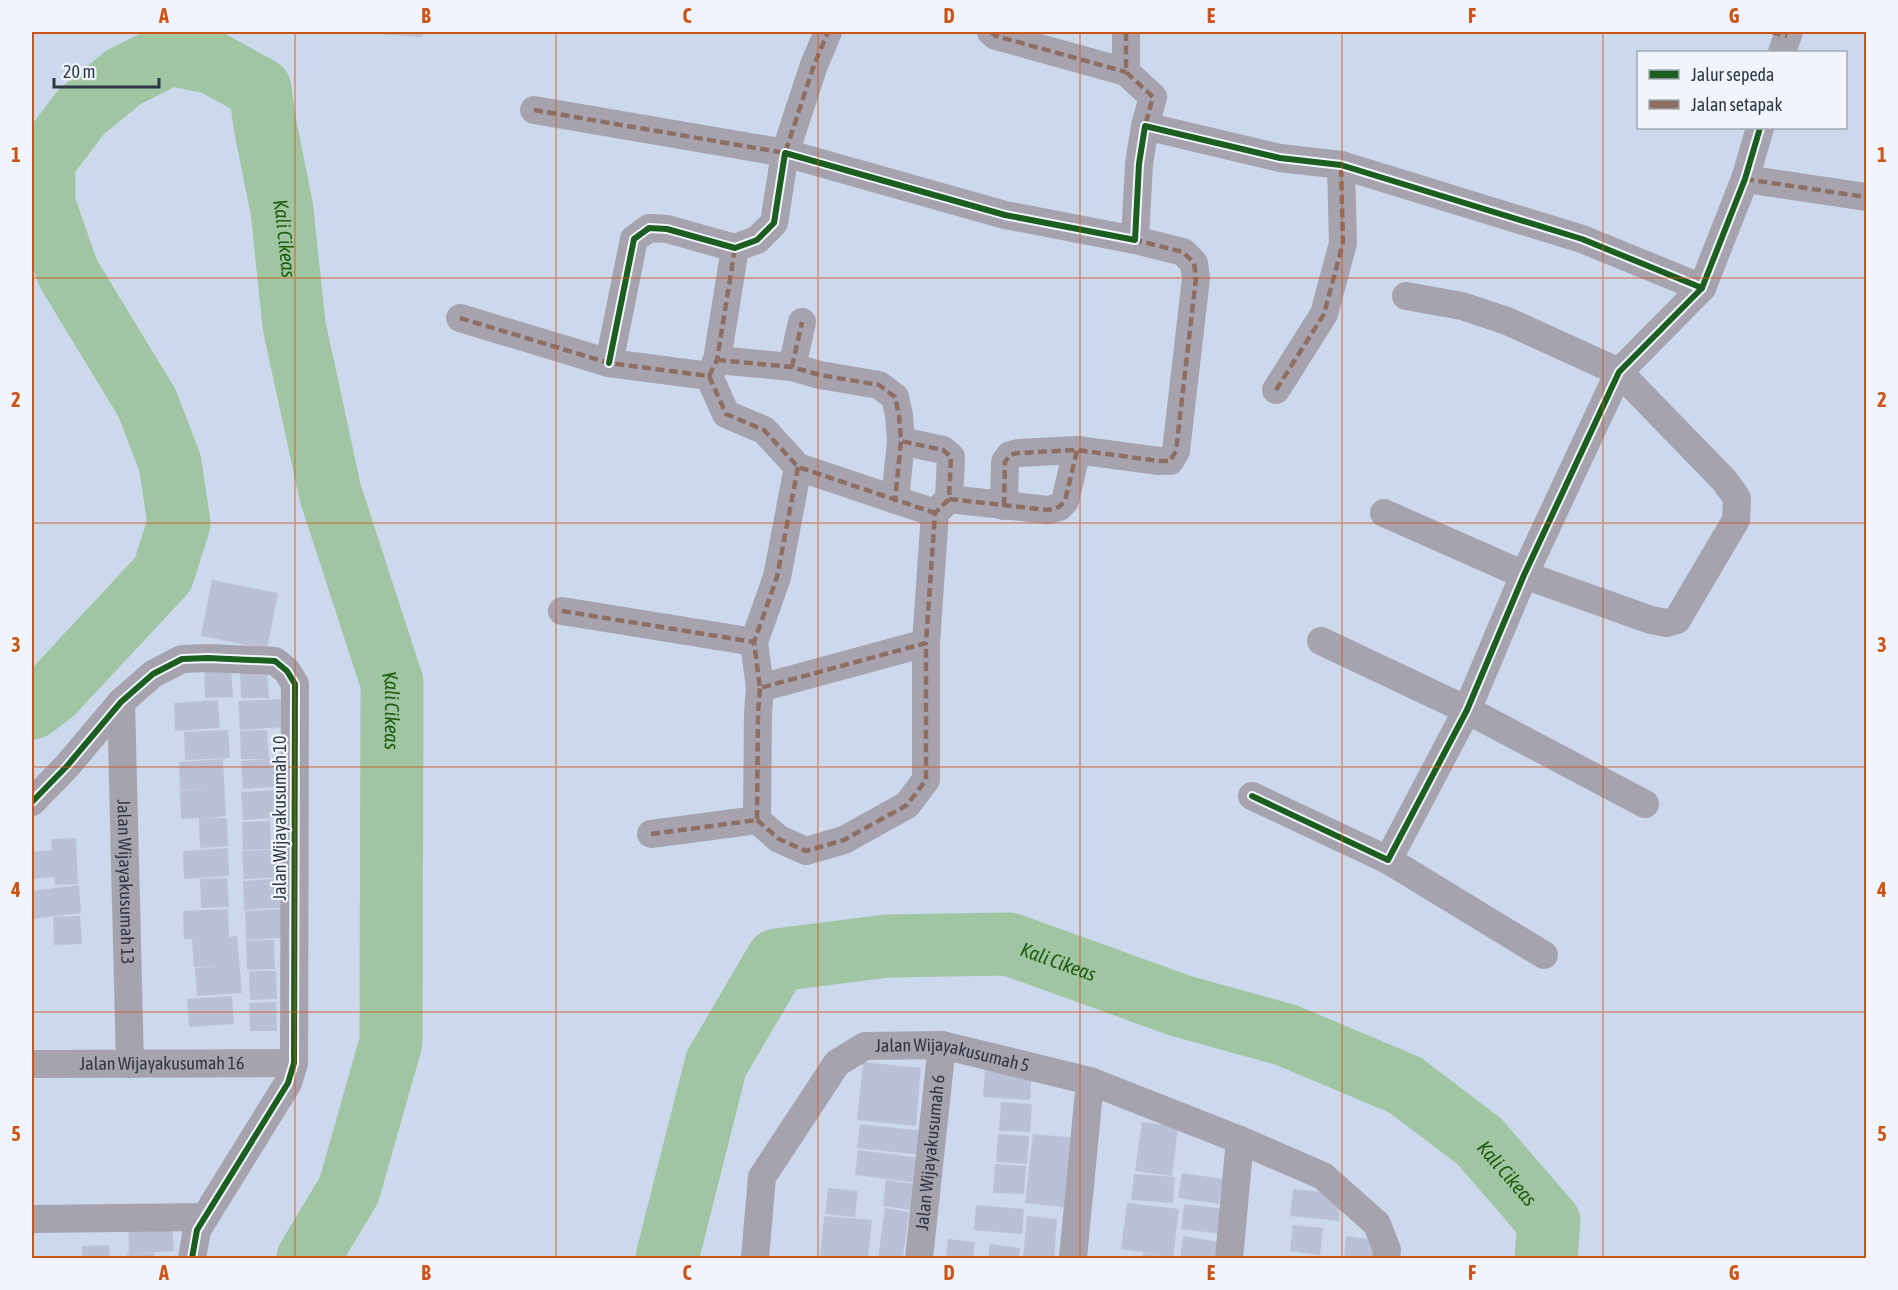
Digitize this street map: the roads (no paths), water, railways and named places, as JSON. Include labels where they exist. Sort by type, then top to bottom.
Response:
[{"type":"street","points":[[609,363],[634,239],[650,228],[667,229],[735,248],[757,240],[774,223],[785,153],[814,65],[828,32]]},
{"type":"street","points":[[991,32],[996,36],[1126,72],[1153,97],[1145,126],[1139,164],[1135,240]]},
{"type":"street","points":[[1126,32],[1126,72]]},
{"type":"street","points":[[534,111],[785,153],[1005,215],[1135,240],[1183,252],[1194,263],[1196,278],[1176,451],[1170,461],[1077,450],[1010,455],[1005,462],[1004,506]]},
{"type":"street","points":[[1145,126],[1280,158],[1341,165],[1582,239],[1702,288]]},
{"type":"street","points":[[1388,860],[1467,710],[1524,575],[1619,372],[1702,288],[1745,179],[1760,129]]},
{"type":"street","points":[[1276,390],[1324,314],[1343,243],[1341,165]]},
{"type":"street","points":[[1745,179],[1866,197]]},
{"type":"street","points":[[735,248],[713,368],[726,414],[764,430],[798,467],[895,500],[942,506],[1004,506],[1048,510],[1059,507],[1065,501],[1077,450]]},
{"type":"street","points":[[1384,513],[1524,575],[1651,620],[1666,623],[1677,620],[1736,520],[1737,498],[1724,480],[1619,372],[1508,321],[1462,306],[1406,296]]},
{"type":"street","points":[[460,318],[609,363],[713,368],[792,367],[820,375],[879,385],[895,398],[899,415],[902,441],[895,500]]},
{"type":"street","points":[[792,367],[802,322]]},
{"type":"street","points":[[798,467],[777,577],[754,642],[760,688],[757,820],[779,840],[806,851],[844,840],[907,805],[926,780],[926,643],[942,506],[951,457],[943,450],[902,441]]},
{"type":"street","points":[[562,610],[754,642]]},
{"type":"street","points":[[1321,641],[1467,710],[1645,804]]},
{"type":"street","points":[[760,688],[926,643]]},
{"type":"street","name":"Jalan Wijayakusumah 10","points":[[32,802],[67,766],[121,702],[153,675],[182,659],[275,661],[287,671],[295,684],[294,1063],[288,1083],[197,1230],[192,1258]]},
{"type":"street","name":"Jalan Wijayakusumah 13","points":[[121,702],[130,1064]]},
{"type":"street","points":[[1252,796],[1388,860],[1544,955]]},
{"type":"street","points":[[651,834],[757,820]]},
{"type":"street","name":"Jalan Wijayakusumah 5","points":[[755,1258],[762,1177],[837,1063],[865,1046],[942,1045],[1090,1081],[1240,1140],[1323,1176],[1377,1224],[1387,1250],[1386,1258]]},
{"type":"street","name":"Jalan Wijayakusumah 6","points":[[919,1258],[942,1045]]},
{"type":"street","name":"Jalan Wijayakusumah 16","points":[[32,1064],[294,1063]]},
{"type":"street","points":[[1073,1258],[1090,1081]]},
{"type":"street","points":[[1229,1258],[1240,1140]]},
{"type":"street","points":[[32,1219],[205,1217]]},
{"type":"waterway","name":"Kali Cikeas","points":[[32,708],[52,693],[163,574],[179,523],[170,463],[147,403],[68,273],[44,204],[44,161],[81,112],[124,77],[170,54],[213,63],[260,89],[282,210],[294,325],[330,492],[392,683],[391,1042],[349,1190],[308,1258]]},
{"type":"waterway","name":"Kali Cikeas","points":[[667,1258],[716,1064],[777,960],[887,946],[1009,944],[1181,1006],[1286,1035],[1405,1085],[1479,1141],[1549,1222],[1546,1258]]}]
